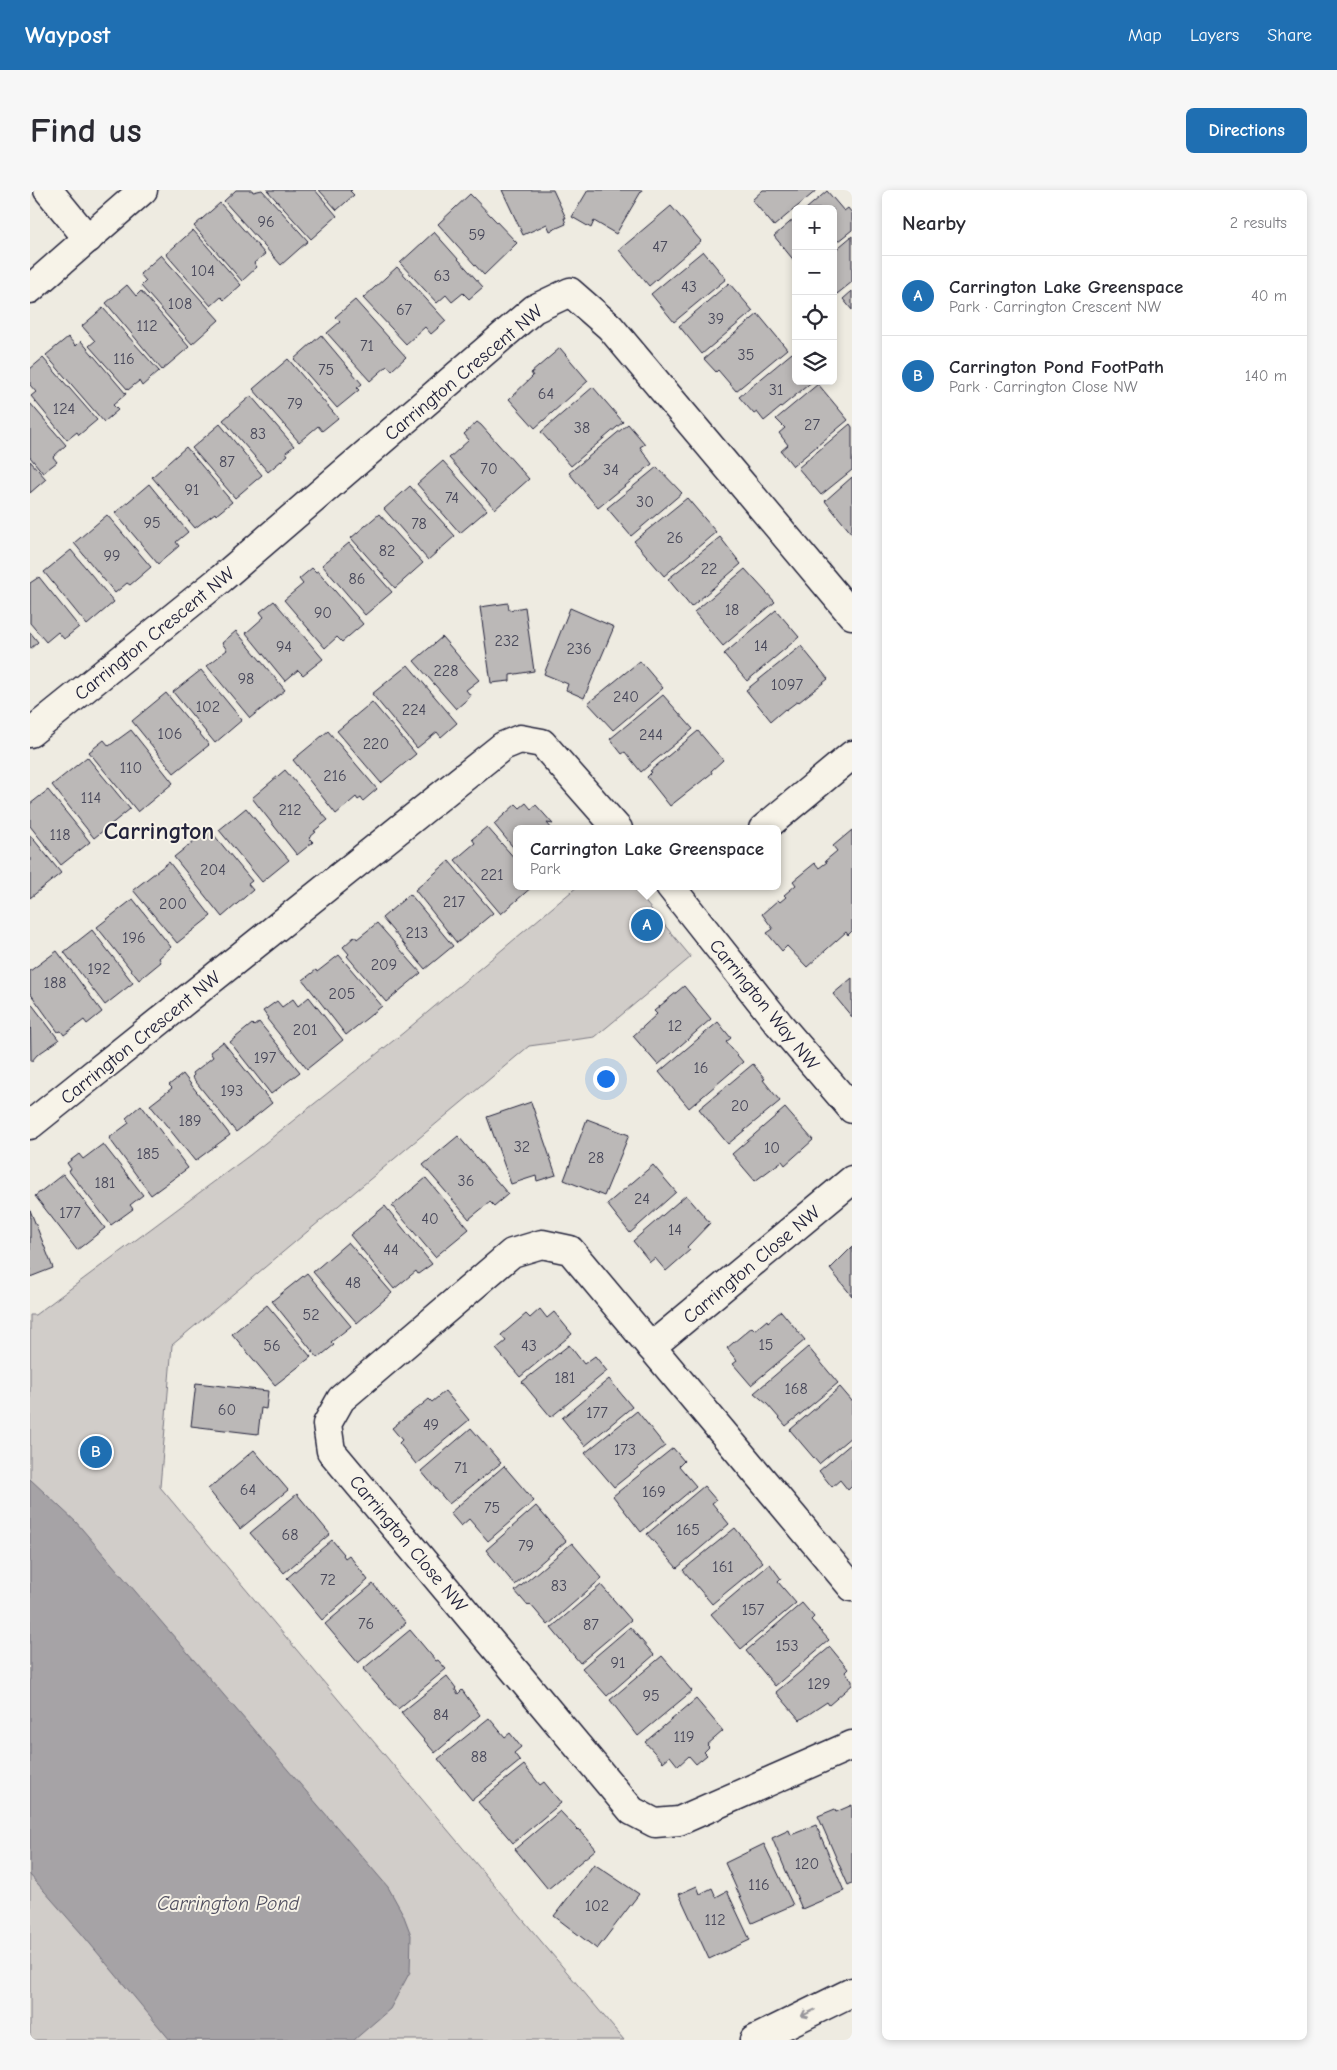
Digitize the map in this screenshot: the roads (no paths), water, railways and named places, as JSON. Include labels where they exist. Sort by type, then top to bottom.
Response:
[{"type":"street","points":[[48,190],[88,238]]},
{"type":"street","points":[[30,289],[143,190]]},
{"type":"street","name":"Carrington Crescent NW","points":[[30,733],[222,578],[534,308],[570,292],[610,327],[852,615]]},
{"type":"street","name":"Carrington Crescent NW","points":[[30,1125],[503,746],[520,739],[542,743],[614,825]]},
{"type":"street","points":[[768,825],[852,755]]},
{"type":"street","name":"Carrington Way NW","points":[[681,890],[779,1024],[852,1109]]},
{"type":"street","name":"Carrington Close NW","points":[[651,1347],[852,1180]]},
{"type":"street","name":"Carrington Close NW","points":[[852,1587],[570,1250],[542,1244],[512,1253],[341,1399],[327,1424],[331,1450],[632,1811],[655,1823],[679,1821],[852,1745]]},
{"type":"street","points":[[754,2040],[852,1992]]},
{"type":"water","name":"Carrington Pond","points":[[30,1479],[76,1522],[388,1887],[403,1914],[411,1935],[410,1972],[390,2009],[354,2040],[170,2040],[30,1875]]},
{"type":"place","name":"Carrington Lake Greenspace","points":[[647,925]]},
{"type":"place","name":"Carrington Pond FootPath","points":[[96,1452]]},
{"type":"district","name":"Carrington","points":[[159,831]]}]
